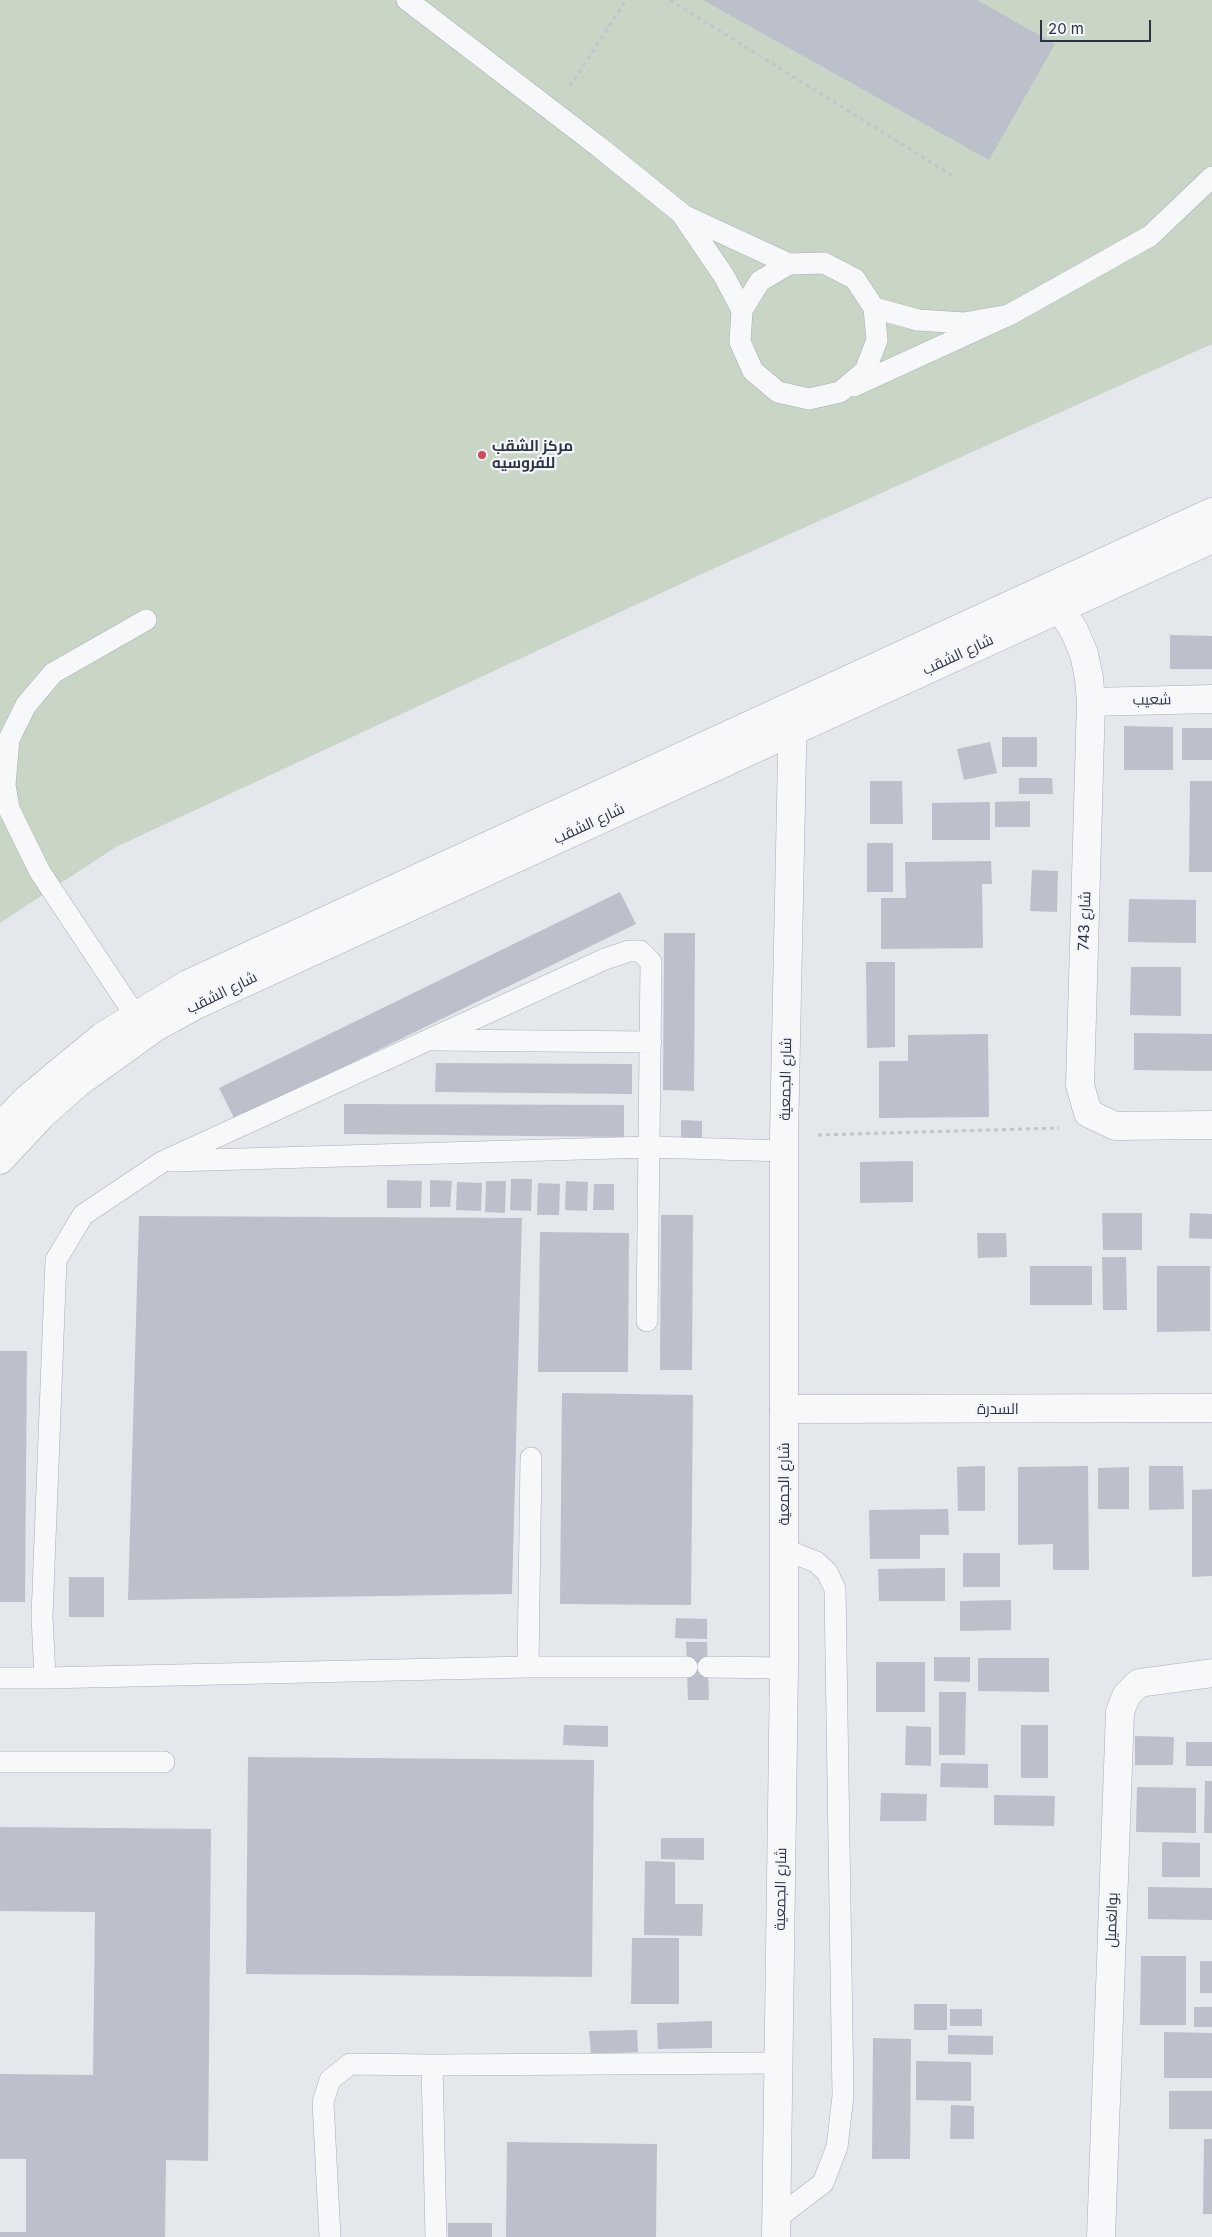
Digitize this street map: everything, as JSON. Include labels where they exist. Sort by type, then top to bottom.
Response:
[{"type":"street","name":"شارع الشقب","points":[[0,1127],[64,1067],[103,1036],[188,984],[232,962],[597,808],[793,719],[1212,512]]},
{"type":"street","name":"شارع الشقب","points":[[793,719],[1060,609],[1212,539]]},
{"type":"street","name":"شارع 743","points":[[1060,609],[1074,630],[1084,654],[1091,702],[1080,1084],[1088,1113],[1114,1126],[1212,1125]]},
{"type":"street","name":"شعيب","points":[[1091,702],[1212,699]]},
{"type":"street","name":"شارع الجمعية","points":[[776,2228],[784,1668],[784,1143],[793,719]]},
{"type":"street","name":"شارع الشقب","points":[[0,1160],[42,1115],[78,1083],[156,1027],[241,983],[597,808]]},
{"type":"street","name":"السدرة","points":[[784,1409],[1212,1408]]},
{"type":"street","name":"بوالغميل","points":[[1101,2237],[1120,1712],[1126,1696],[1139,1683],[1212,1673]]},
{"type":"lane","points":[[407,0],[554,112],[681,213],[790,264],[824,263],[855,279],[874,308],[878,340],[865,371],[840,392]]},
{"type":"lane","points":[[790,264],[760,281],[742,310],[740,342],[753,371],[778,392],[809,399],[840,392],[1009,314],[1150,236],[1212,177]]},
{"type":"lane","points":[[681,213],[724,276],[742,310]]},
{"type":"lane","points":[[874,308],[918,320],[964,322],[1009,314]]},
{"type":"lane","points":[[135,1015],[40,872],[9,809],[6,785],[9,739],[26,705],[53,673],[146,620]]},
{"type":"lane","points":[[45,1678],[42,1616],[56,1260],[83,1215],[162,1162],[604,959],[629,951],[640,951],[651,962],[647,1321]]},
{"type":"lane","points":[[430,1040],[650,1042]]},
{"type":"lane","points":[[162,1162],[784,1143]]},
{"type":"lane","points":[[528,1666],[531,1458]]},
{"type":"lane","points":[[776,2228],[823,2182],[837,2147],[843,2096],[835,1589],[827,1572],[816,1562],[784,1549]]},
{"type":"lane","points":[[0,1678],[528,1666],[784,1668]]},
{"type":"lane","points":[[0,1762],[164,1762]]},
{"type":"lane","points":[[330,2237],[323,2102],[330,2080],[350,2064],[779,2063]]},
{"type":"lane","points":[[432,2065],[436,2237]]},
{"type":"path","points":[[554,112],[626,0]]},
{"type":"path","points":[[670,0],[953,176]]},
{"type":"path","points":[[784,1143],[1114,1126]]},
{"type":"green space","name":"مركز الشقب للفروسيه","points":[[0,0],[1212,0],[1212,344],[717,567],[116,847],[0,923]]},
{"type":"building","points":[[703,0],[977,0],[1055,44],[989,160]]},
{"type":"building","points":[[1170,635],[1212,636],[1212,669],[1170,669]]},
{"type":"building","points":[[1124,726],[1173,727],[1173,770],[1124,770]]},
{"type":"building","points":[[1182,728],[1212,728],[1212,760],[1182,760]]},
{"type":"building","points":[[1002,737],[1037,737],[1037,767],[1002,767]]},
{"type":"building","points":[[990,742],[997,773],[964,780],[957,749]]},
{"type":"building","points":[[1019,778],[1052,778],[1053,794],[1019,794]]},
{"type":"building","points":[[870,781],[902,781],[903,824],[870,824]]},
{"type":"building","points":[[1190,781],[1212,781],[1212,872],[1189,872]]},
{"type":"building","points":[[1030,801],[1030,827],[995,827],[995,802]]},
{"type":"building","points":[[990,802],[990,840],[932,840],[932,803]]},
{"type":"building","points":[[867,843],[893,843],[893,892],[867,892]]},
{"type":"building","points":[[991,861],[992,884],[982,884],[983,948],[881,949],[881,898],[906,898],[905,862]]},
{"type":"building","points":[[1032,870],[1058,871],[1057,912],[1030,911]]},
{"type":"building","points":[[620,892],[636,924],[235,1120],[219,1088]]},
{"type":"building","points":[[1129,899],[1196,900],[1196,943],[1128,942]]},
{"type":"building","points":[[664,933],[695,933],[694,1091],[663,1090]]},
{"type":"building","points":[[866,962],[895,962],[895,1047],[867,1048]]},
{"type":"building","points":[[1131,967],[1181,967],[1181,1016],[1130,1015]]},
{"type":"building","points":[[1134,1033],[1212,1034],[1212,1071],[1134,1070]]},
{"type":"building","points":[[988,1034],[989,1117],[879,1118],[879,1061],[908,1061],[908,1035]]},
{"type":"building","points":[[436,1063],[632,1064],[632,1094],[435,1092]]},
{"type":"building","points":[[344,1104],[624,1105],[624,1137],[344,1134]]},
{"type":"building","points":[[681,1120],[702,1121],[702,1142],[681,1142]]},
{"type":"building","points":[[913,1161],[913,1202],[860,1203],[860,1162]]},
{"type":"building","points":[[511,1179],[532,1179],[531,1211],[510,1210]]},
{"type":"building","points":[[387,1180],[422,1181],[421,1208],[387,1208]]},
{"type":"building","points":[[430,1180],[452,1181],[450,1207],[430,1207]]},
{"type":"building","points":[[486,1181],[506,1181],[505,1213],[485,1212]]},
{"type":"building","points":[[566,1181],[588,1182],[587,1211],[565,1210]]},
{"type":"building","points":[[457,1182],[482,1183],[481,1211],[456,1210]]},
{"type":"building","points":[[538,1183],[560,1184],[559,1215],[537,1215]]},
{"type":"building","points":[[594,1184],[614,1184],[614,1210],[593,1210]]},
{"type":"building","points":[[1102,1213],[1142,1213],[1142,1250],[1103,1250]]},
{"type":"building","points":[[1190,1213],[1212,1214],[1212,1239],[1189,1238]]},
{"type":"building","points":[[661,1215],[693,1215],[692,1370],[660,1370]]},
{"type":"building","points":[[139,1216],[522,1218],[512,1594],[128,1600]]},
{"type":"building","points":[[540,1232],[629,1233],[628,1372],[538,1372]]},
{"type":"building","points":[[977,1233],[1006,1233],[1007,1257],[978,1258]]},
{"type":"building","points":[[1102,1257],[1126,1257],[1127,1310],[1103,1310]]},
{"type":"building","points":[[1030,1266],[1092,1266],[1092,1305],[1030,1305]]},
{"type":"building","points":[[1157,1266],[1210,1266],[1210,1331],[1157,1332]]},
{"type":"building","points":[[0,1351],[27,1351],[25,1602],[0,1602]]},
{"type":"building","points":[[562,1393],[693,1395],[691,1605],[560,1604]]},
{"type":"building","points":[[985,1466],[985,1511],[958,1511],[957,1467]]},
{"type":"building","points":[[1088,1466],[1089,1570],[1053,1570],[1053,1544],[1018,1545],[1018,1467]]},
{"type":"building","points":[[1149,1466],[1183,1466],[1184,1509],[1149,1510]]},
{"type":"building","points":[[1129,1467],[1129,1509],[1098,1509],[1098,1468]]},
{"type":"building","points":[[1212,1489],[1212,1576],[1192,1577],[1192,1490]]},
{"type":"building","points":[[948,1509],[949,1535],[920,1535],[920,1559],[870,1559],[869,1510]]},
{"type":"building","points":[[963,1553],[1000,1553],[1000,1587],[963,1587]]},
{"type":"building","points":[[945,1568],[945,1601],[879,1601],[878,1569]]},
{"type":"building","points":[[69,1577],[104,1577],[104,1617],[69,1617]]},
{"type":"building","points":[[1011,1600],[1011,1630],[960,1631],[960,1601]]},
{"type":"building","points":[[676,1618],[707,1619],[707,1639],[675,1638]]},
{"type":"building","points":[[686,1642],[707,1642],[709,1700],[688,1700]]},
{"type":"building","points":[[934,1657],[970,1657],[970,1682],[934,1681]]},
{"type":"building","points":[[978,1658],[1049,1658],[1049,1692],[978,1691]]},
{"type":"building","points":[[876,1662],[925,1662],[925,1712],[876,1712]]},
{"type":"building","points":[[939,1692],[966,1692],[965,1755],[939,1755]]},
{"type":"building","points":[[564,1725],[608,1726],[608,1747],[563,1745]]},
{"type":"building","points":[[1021,1725],[1048,1725],[1048,1778],[1021,1778]]},
{"type":"building","points":[[906,1726],[931,1727],[931,1766],[905,1765]]},
{"type":"building","points":[[1135,1736],[1174,1737],[1173,1765],[1135,1765]]},
{"type":"building","points":[[1186,1742],[1212,1742],[1212,1766],[1186,1766]]},
{"type":"building","points":[[248,1757],[594,1760],[592,1977],[246,1974]]},
{"type":"building","points":[[941,1763],[988,1764],[988,1788],[940,1787]]},
{"type":"building","points":[[1205,1781],[1212,1781],[1212,1833],[1204,1833]]},
{"type":"building","points":[[1137,1787],[1196,1788],[1196,1833],[1136,1832]]},
{"type":"building","points":[[881,1793],[927,1794],[926,1821],[880,1821]]},
{"type":"building","points":[[994,1795],[1055,1796],[1054,1826],[994,1825]]},
{"type":"building","points":[[0,1827],[211,1829],[208,2161],[166,2160],[165,2237],[0,2237],[0,2232],[26,2232],[26,2159],[0,2159],[0,2074],[93,2075],[95,1912],[0,1911]]},
{"type":"building","points":[[661,1838],[704,1838],[704,1860],[661,1859]]},
{"type":"building","points":[[1162,1842],[1200,1843],[1200,1877],[1162,1877]]},
{"type":"building","points":[[645,1861],[675,1862],[675,1904],[703,1904],[702,1936],[644,1935]]},
{"type":"building","points":[[1148,1887],[1212,1888],[1212,1920],[1148,1919]]},
{"type":"building","points":[[632,1938],[679,1938],[679,2004],[631,2004]]},
{"type":"building","points":[[1141,1956],[1186,1956],[1186,2025],[1140,2025]]},
{"type":"building","points":[[1200,1961],[1212,1961],[1212,1993],[1200,1993]]},
{"type":"building","points":[[914,2004],[947,2004],[947,2030],[914,2030]]},
{"type":"building","points":[[1194,2007],[1212,2007],[1212,2027],[1194,2027]]},
{"type":"building","points":[[950,2009],[982,2009],[982,2026],[950,2026]]},
{"type":"building","points":[[712,2021],[712,2048],[658,2049],[657,2023]]},
{"type":"building","points":[[637,2030],[638,2052],[591,2054],[589,2031]]},
{"type":"building","points":[[1164,2032],[1212,2033],[1212,2078],[1164,2078]]},
{"type":"building","points":[[948,2035],[993,2036],[993,2055],[948,2054]]},
{"type":"building","points":[[873,2038],[911,2039],[910,2159],[872,2159]]},
{"type":"building","points":[[916,2061],[971,2062],[971,2101],[916,2100]]},
{"type":"building","points":[[1169,2091],[1212,2091],[1212,2129],[1169,2129]]},
{"type":"building","points":[[951,2105],[974,2106],[974,2139],[950,2139]]},
{"type":"building","points":[[1204,2139],[1212,2139],[1212,2214],[1203,2214]]},
{"type":"building","points":[[507,2142],[657,2144],[656,2237],[506,2237]]},
{"type":"building","points":[[448,2223],[492,2223],[492,2237],[448,2237]]},
{"type":"place","name":"مركز الشقب للفروسيه","points":[[482,455]]}]
